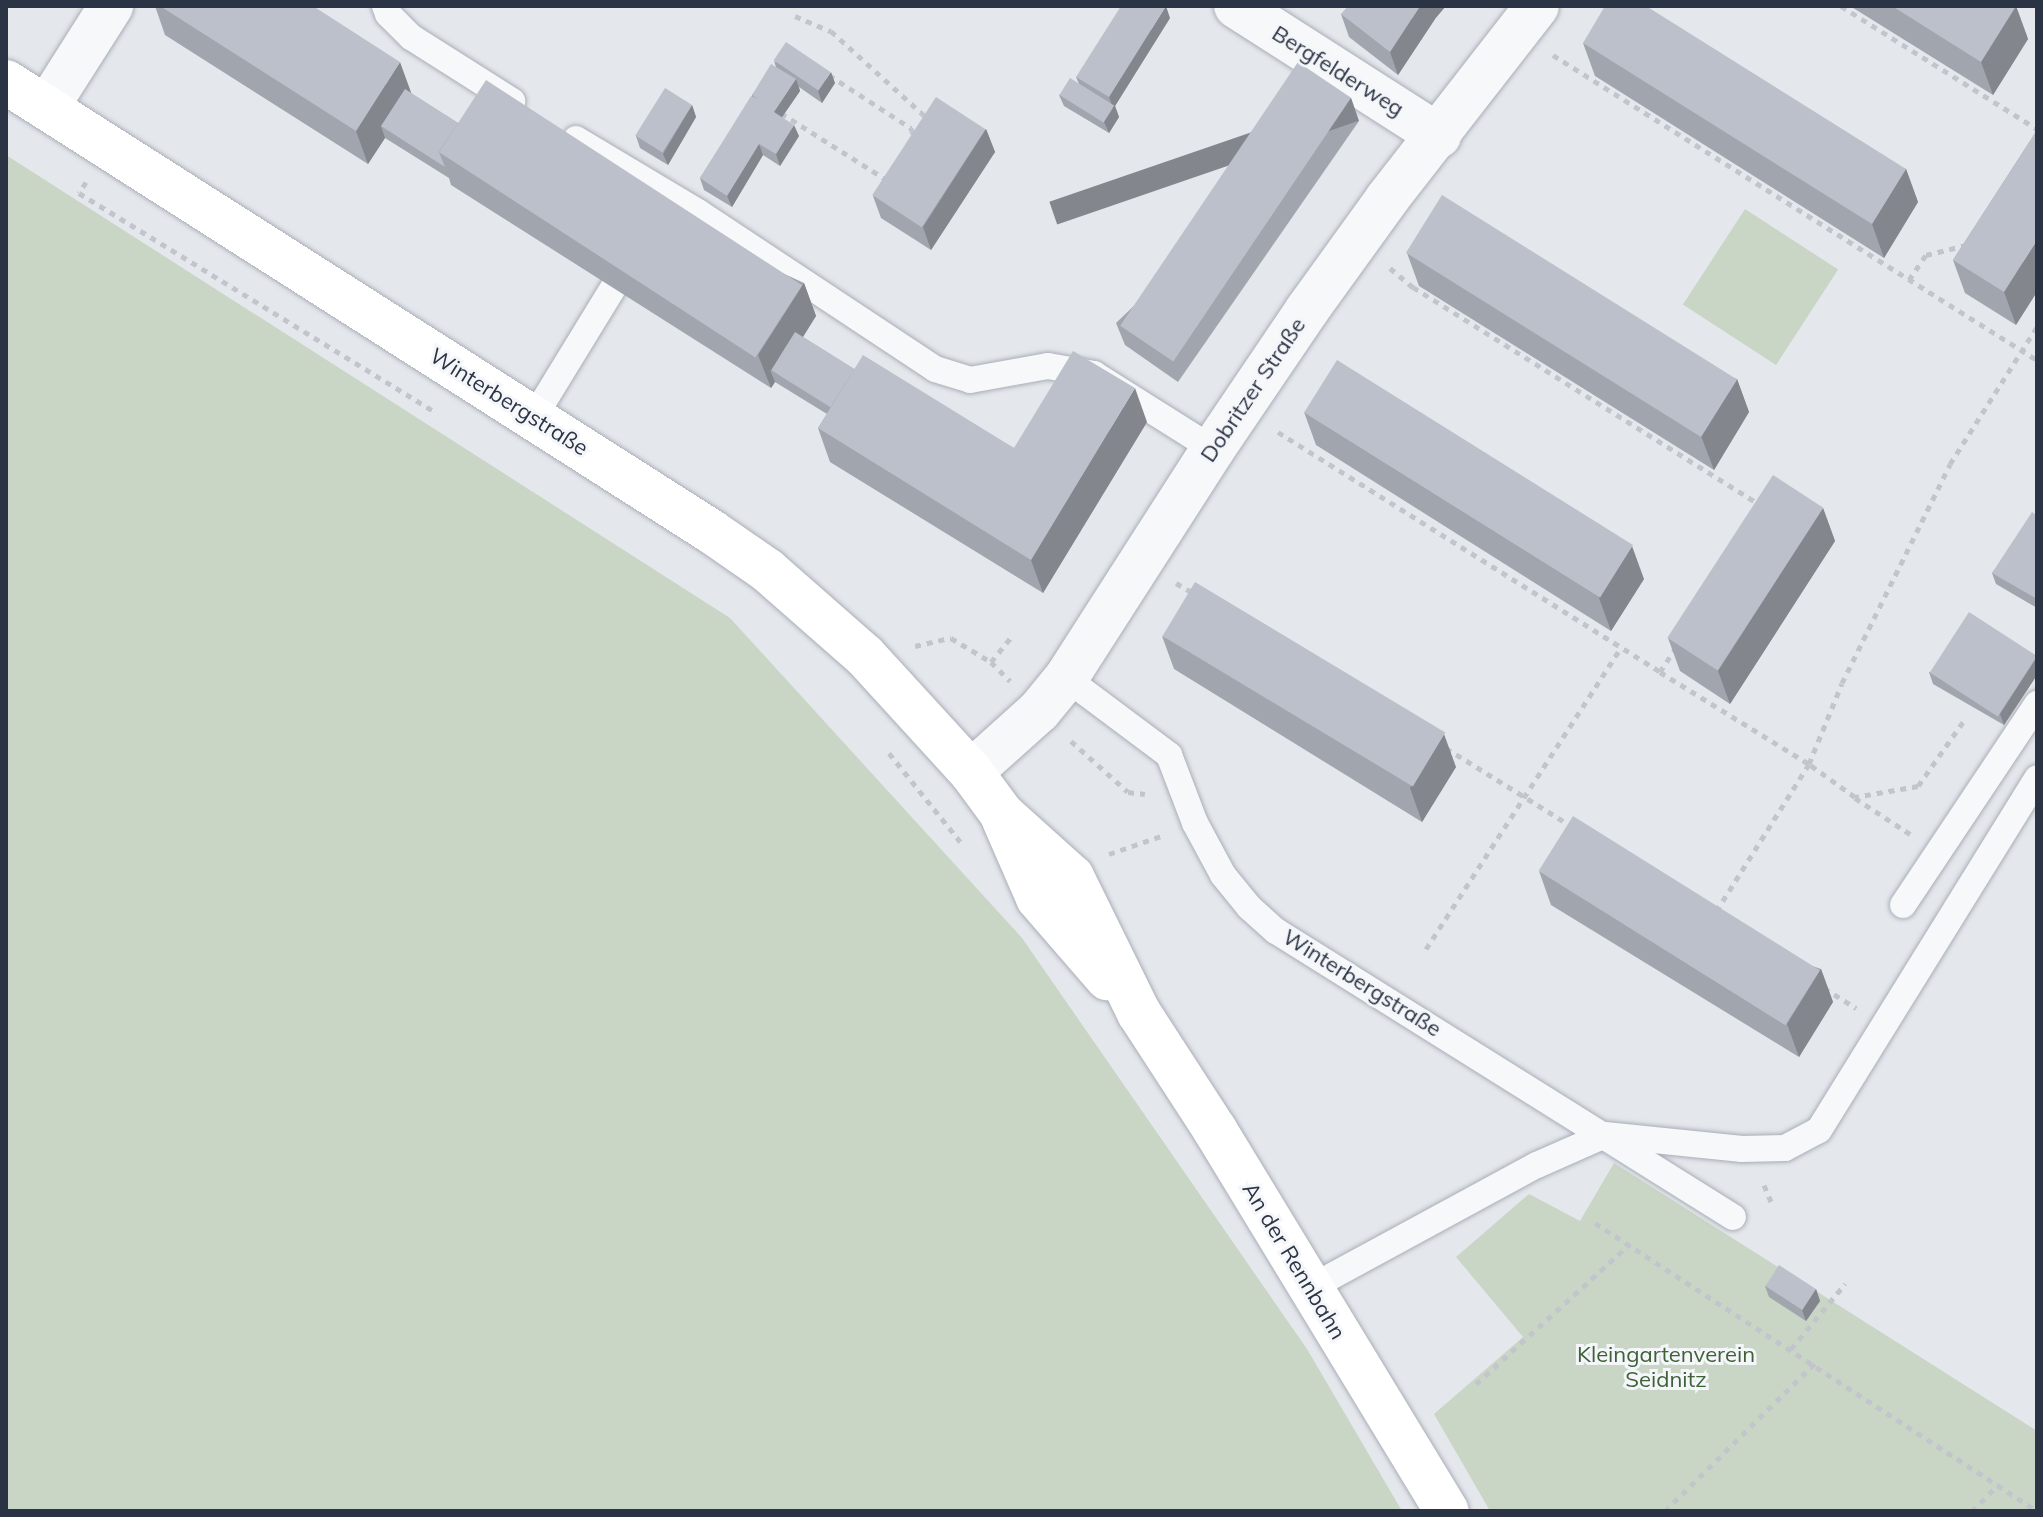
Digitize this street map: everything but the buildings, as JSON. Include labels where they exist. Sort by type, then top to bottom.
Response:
[{"type":"main road","name":"Winterbergstraße","points":[[6,82],[534,417],[767,570],[865,656],[971,772]]},
{"type":"main road","name":"An der Rennbahn","points":[[971,772],[1002,814],[1072,877],[1139,1013],[1215,1130],[1447,1511]]},
{"type":"main road","name":"An der Rennbahn","points":[[1002,814],[1038,898],[1139,1013]]},
{"type":"street","points":[[47,107],[111,6]]},
{"type":"street","name":"Bergfelderweg","points":[[1236,6],[1439,136]]},
{"type":"street","name":"Dobritzer Straße","points":[[971,772],[1039,711],[1066,678],[1240,408],[1387,199],[1529,18]]},
{"type":"lane","points":[[385,6],[411,37],[547,122],[668,207],[935,369],[970,380],[1048,366],[1094,374],[1213,449]]},
{"type":"lane","points":[[534,417],[613,288]]},
{"type":"lane","name":"Winterbergstraße","points":[[1066,678],[1169,755],[1195,823],[1223,875],[1249,907],[1276,931],[1733,1217]]},
{"type":"lane","points":[[1903,905],[2037,704]]},
{"type":"lane","points":[[1310,1288],[1537,1165],[1605,1135],[1742,1149],[1785,1148],[1819,1130],[2037,778]]},
{"type":"path","points":[[1841,6],[2037,129]]},
{"type":"path","points":[[795,16],[831,31],[939,129]]},
{"type":"path","points":[[1529,18],[1577,72],[2037,360]]},
{"type":"path","points":[[818,68],[911,128],[918,146]]},
{"type":"path","points":[[773,108],[900,188]]},
{"type":"path","points":[[79,193],[439,415]]},
{"type":"path","points":[[1909,280],[1926,255],[1979,242]]},
{"type":"path","points":[[1380,260],[1413,287],[1764,507]]},
{"type":"path","points":[[1712,918],[1809,764],[1842,683],[1950,464],[2037,327]]},
{"type":"path","points":[[1240,408],[1809,764],[1936,853]]},
{"type":"path","points":[[1142,560],[1197,596]]},
{"type":"path","points":[[991,662],[1011,637]]},
{"type":"path","points":[[1660,672],[1676,647]]},
{"type":"path","points":[[1426,949],[1621,648]]},
{"type":"path","points":[[1855,797],[1918,786],[1963,722]]},
{"type":"path","points":[[1443,746],[1578,831]]},
{"type":"path","points":[[884,747],[970,852]]},
{"type":"path","points":[[1072,877],[1107,854],[1195,823]]},
{"type":"path","points":[[1816,983],[1861,1011]]},
{"type":"path","points":[[1595,1223],[1815,1363],[2037,1511]]},
{"type":"path","points":[[1476,1384],[1630,1244]]},
{"type":"path","points":[[1791,1349],[1845,1284]]},
{"type":"path","points":[[1665,1511],[1815,1363]]},
{"type":"path","points":[[1972,1511],[1998,1485]]},
{"type":"green space","points":[[6,155],[730,618],[1022,938],[1307,1349],[1402,1511],[6,1511]]},
{"type":"green space","points":[[1745,209],[1838,269],[1776,365],[1683,305]]},
{"type":"green space","name":"Kleingartenverein Seidnitz","points":[[1614,1163],[2037,1431],[2037,1511],[1490,1511],[1434,1414],[1523,1337],[1456,1257],[1529,1194],[1580,1221]]}]
